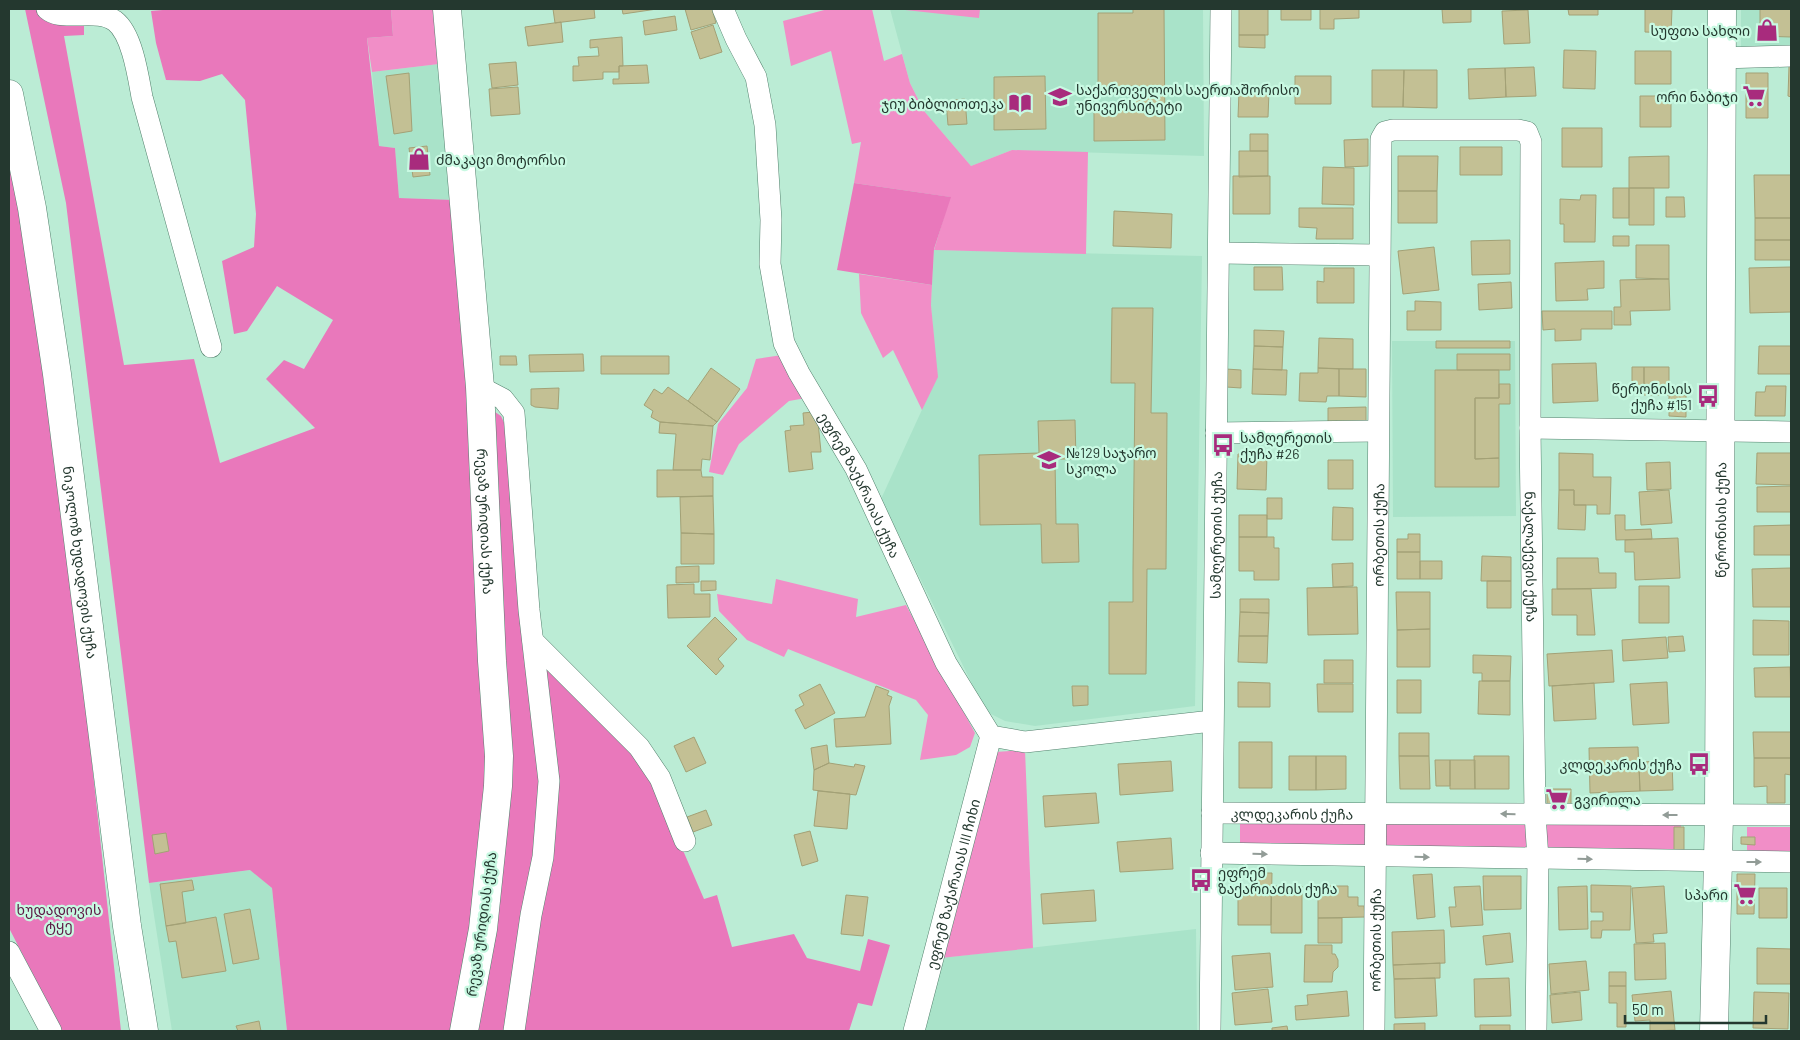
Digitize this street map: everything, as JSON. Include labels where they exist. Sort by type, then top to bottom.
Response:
[{"type":"street","points":[[47,9],[58,15],[102,15],[114,20],[123,30],[137,71],[142,97],[211,347]]},
{"type":"street","name":"რევაზ ურიდიას ქუჩა","points":[[447,9],[480,387],[492,652],[499,746],[498,786],[483,929],[464,1031]]},
{"type":"street","name":"ეფრემ ზაქარაიას ქუჩა","points":[[723,9],[756,77],[765,125],[771,220],[770,264],[784,343],[799,373],[856,469],[946,662],[992,736]]},
{"type":"street","name":"სამღერეთის ქუჩა","points":[[1210,1031],[1212,721],[1220,253],[1221,9]]},
{"type":"street","name":"წერონისის ქუჩა","points":[[1714,1031],[1719,815],[1722,9]]},
{"type":"street","points":[[1721,58],[1791,56]]},
{"type":"street","name":"ნიკოლოზ ხუდადოვის ქუჩა","points":[[9,94],[32,208],[57,374],[127,926],[144,1031]]},
{"type":"street","name":"ორბეთის ქუჩა","points":[[1374,1031],[1381,139],[1385,132],[1393,130],[1478,130]]},
{"type":"street","name":"ნაქალაქევის ქუჩა","points":[[1478,130],[1518,130],[1528,132],[1531,142],[1530,428],[1535,814],[1538,859],[1536,1031]]},
{"type":"street","points":[[1220,253],[1379,255]]},
{"type":"street","points":[[480,387],[503,399],[514,413],[533,641],[549,781],[543,857],[530,923],[514,1031]]},
{"type":"street","points":[[1530,428],[1791,432]]},
{"type":"street","points":[[1216,433],[1378,432]]},
{"type":"street","points":[[533,641],[639,747],[660,778],[685,841]]},
{"type":"street","points":[[992,736],[1024,742],[1212,721]]},
{"type":"street","name":"ეფრემ ზაქარაიას III ჩიხი","points":[[914,1031],[992,736]]},
{"type":"street","name":"კლდეკარის ქუჩა","points":[[1212,813],[1376,812],[1791,815]]},
{"type":"street","points":[[1211,854],[1791,862]]},
{"type":"street","points":[[9,952],[51,1031]]},
{"type":"shaded area","points":[[391,9],[435,9],[439,64],[372,72],[367,38],[393,36]]},
{"type":"shaded area","points":[[828,9],[872,9],[884,61],[902,54],[910,83],[924,111],[971,166],[1012,150],[1088,152],[1086,254],[934,250],[950,197],[854,183],[861,142],[852,144],[831,51],[791,66],[783,21]]},
{"type":"shaded area","name":"საქართველოს საერთაშორისო უნივერსიტეტი","points":[[890,9],[1203,9],[1204,156],[1012,150],[971,166],[924,111],[910,83]]},
{"type":"shaded area","points":[[896,9],[980,9],[979,18]]},
{"type":"shaded area","points":[[1741,9],[1791,9],[1791,47],[1741,47]]},
{"type":"shaded area","points":[[439,64],[454,200],[399,198],[395,148],[379,146],[372,72]]},
{"type":"shaded area","name":"№129 საჯარო სკოლა","points":[[934,250],[1202,256],[1195,706],[1035,726],[1005,721],[989,713],[977,694],[881,499],[937,377],[931,305]]},
{"type":"shaded area","points":[[859,274],[932,285],[931,305],[938,377],[922,410],[893,350],[883,358],[861,313]]},
{"type":"shaded area","points":[[1392,341],[1515,341],[1516,516],[1393,517]]},
{"type":"shaded area","points":[[782,355],[806,398],[789,401],[739,444],[723,475],[709,472],[718,424],[747,388],[756,359]]},
{"type":"shaded area","points":[[776,579],[858,599],[856,617],[906,605],[975,733],[970,747],[956,755],[920,760],[928,715],[916,700],[788,649],[784,657],[747,640],[719,611],[717,594],[772,604]]},
{"type":"shaded area","points":[[1025,750],[1033,948],[941,958],[995,752]]},
{"type":"shaded area","points":[[1240,820],[1681,821],[1681,851],[1240,851]]},
{"type":"shaded area","points":[[1747,827],[1791,827],[1791,852],[1747,852]]},
{"type":"shaded area","points":[[251,870],[272,888],[287,1031],[172,1031],[149,883]]},
{"type":"shaded area","points":[[1196,929],[1197,1031],[924,1031],[941,958]]},
{"type":"green space","points":[[25,9],[84,9],[84,35],[64,36],[124,365],[194,359],[220,463],[315,428],[266,379],[284,360],[304,369],[333,320],[277,286],[247,331],[234,334],[222,261],[254,247],[256,214],[245,100],[222,74],[200,81],[166,80],[156,43],[151,11],[174,9],[391,9],[393,36],[367,38],[379,146],[395,148],[399,198],[454,200],[491,771],[456,1031],[287,1031],[272,888],[250,870],[149,883],[66,203]]},
{"type":"green space","name":"ხუდადოვის ტყე","points":[[9,107],[28,173],[121,1031],[62,1031],[9,928]]},
{"type":"green space","points":[[854,183],[951,197],[934,249],[932,285],[837,270]]},
{"type":"green space","points":[[492,410],[501,416],[506,427],[543,795],[508,1031],[472,1031],[506,785]]},
{"type":"green space","points":[[546,660],[628,743],[653,781],[704,899],[717,895],[732,947],[794,934],[807,958],[860,971],[868,939],[890,945],[872,1006],[858,1003],[849,1031],[521,1031],[547,849],[540,664]]},
{"type":"building","points":[[553,9],[594,9],[595,18],[555,23]]},
{"type":"building","points":[[622,9],[657,9],[623,14]]},
{"type":"building","points":[[685,9],[712,9],[716,23],[691,30]]},
{"type":"building","points":[[1133,9],[1164,9],[1165,140],[1094,141],[1094,109],[1134,109],[1134,86],[1098,87],[1098,13],[1133,13]]},
{"type":"building","points":[[1239,9],[1268,9],[1268,35],[1239,35]]},
{"type":"building","points":[[1281,9],[1311,9],[1311,20],[1281,20]]},
{"type":"building","points":[[1320,9],[1359,9],[1359,18],[1334,19],[1334,29],[1320,29]]},
{"type":"building","points":[[1442,9],[1471,9],[1471,22],[1443,23]]},
{"type":"building","points":[[1568,9],[1598,9],[1598,15],[1569,15]]},
{"type":"building","points":[[1645,9],[1672,9],[1671,33],[1645,32]]},
{"type":"building","points":[[1760,9],[1791,9],[1791,37],[1760,36]]},
{"type":"building","points":[[1528,10],[1530,43],[1504,44],[1502,11]]},
{"type":"building","points":[[675,16],[677,30],[645,35],[643,21]]},
{"type":"building","points":[[561,22],[563,42],[528,46],[525,27]]},
{"type":"building","points":[[713,25],[722,52],[700,59],[691,32]]},
{"type":"building","points":[[1239,35],[1265,35],[1265,48],[1239,47]]},
{"type":"building","points":[[622,37],[623,66],[619,66],[619,72],[603,72],[603,79],[573,81],[573,66],[579,66],[578,57],[599,56],[598,47],[590,48],[590,40]]},
{"type":"building","points":[[1564,50],[1596,51],[1595,89],[1563,88]]},
{"type":"building","points":[[1635,51],[1671,51],[1671,84],[1635,84]]},
{"type":"building","points":[[516,62],[518,85],[492,88],[489,64]]},
{"type":"building","points":[[647,65],[649,83],[613,84],[613,79],[619,79],[619,66]]},
{"type":"building","points":[[1789,66],[1791,66],[1791,97],[1788,96]]},
{"type":"building","points":[[1534,67],[1536,96],[1506,97],[1505,68]]},
{"type":"building","points":[[1505,68],[1506,97],[1469,99],[1468,69]]},
{"type":"building","points":[[1372,70],[1404,70],[1403,107],[1372,107]]},
{"type":"building","points":[[1404,70],[1437,70],[1437,108],[1403,107]]},
{"type":"building","points":[[409,73],[412,131],[394,134],[386,76]]},
{"type":"building","points":[[1746,73],[1768,73],[1768,118],[1746,118]]},
{"type":"building","name":"ჯიუ ბიბლიოთეკა","points":[[1045,76],[1046,129],[994,130],[994,77]]},
{"type":"building","points":[[1295,76],[1331,76],[1331,104],[1295,104]]},
{"type":"building","points":[[518,87],[520,114],[491,116],[489,89]]},
{"type":"building","points":[[1239,92],[1269,92],[1268,117],[1238,117]]},
{"type":"building","points":[[1640,96],[1671,96],[1671,127],[1640,127]]},
{"type":"building","points":[[965,99],[967,124],[948,125],[946,101]]},
{"type":"building","points":[[1562,128],[1602,128],[1602,167],[1562,167]]},
{"type":"building","points":[[1250,134],[1268,134],[1268,151],[1250,151]]},
{"type":"building","points":[[1368,139],[1368,166],[1345,167],[1344,140]]},
{"type":"building","points":[[427,146],[430,175],[413,177],[409,148]]},
{"type":"building","points":[[1460,147],[1502,147],[1502,175],[1460,175]]},
{"type":"building","points":[[1239,151],[1268,151],[1268,176],[1239,177]]},
{"type":"building","points":[[1398,156],[1438,156],[1437,191],[1398,191]]},
{"type":"building","points":[[1669,156],[1669,188],[1629,188],[1629,157]]},
{"type":"building","points":[[1323,167],[1354,168],[1354,205],[1322,204]]},
{"type":"building","points":[[1754,175],[1791,175],[1791,218],[1755,218]]},
{"type":"building","points":[[1233,176],[1270,176],[1270,214],[1233,214]]},
{"type":"building","points":[[1613,188],[1629,188],[1629,218],[1613,218]]},
{"type":"building","points":[[1629,188],[1654,188],[1654,225],[1629,225]]},
{"type":"building","points":[[1398,191],[1437,191],[1437,223],[1398,223]]},
{"type":"building","points":[[1581,195],[1596,195],[1595,242],[1564,242],[1564,224],[1560,224],[1560,199],[1580,200]]},
{"type":"building","points":[[1666,197],[1684,197],[1685,217],[1666,217]]},
{"type":"building","points":[[1299,208],[1353,208],[1353,239],[1316,239],[1317,228],[1299,227]]},
{"type":"building","points":[[1114,211],[1172,214],[1171,248],[1113,246]]},
{"type":"building","points":[[1755,218],[1791,218],[1791,240],[1755,240]]},
{"type":"building","points":[[1613,236],[1629,236],[1629,246],[1613,246]]},
{"type":"building","points":[[1510,240],[1510,274],[1472,275],[1471,241]]},
{"type":"building","points":[[1755,240],[1791,240],[1791,260],[1755,260]]},
{"type":"building","points":[[1636,245],[1669,245],[1669,279],[1636,278]]},
{"type":"building","points":[[1434,247],[1439,290],[1403,294],[1398,251]]},
{"type":"building","points":[[1604,261],[1604,288],[1587,289],[1588,300],[1556,301],[1555,263]]},
{"type":"building","points":[[1254,267],[1282,267],[1283,290],[1254,290]]},
{"type":"building","points":[[1791,267],[1791,312],[1750,313],[1749,268]]},
{"type":"building","points":[[1324,268],[1354,268],[1354,303],[1317,303],[1317,281],[1324,282]]},
{"type":"building","points":[[1669,279],[1670,310],[1630,311],[1631,325],[1614,325],[1614,307],[1621,307],[1620,280]]},
{"type":"building","points":[[1511,282],[1512,308],[1479,310],[1478,284]]},
{"type":"building","points":[[1415,301],[1441,302],[1441,330],[1407,330],[1407,311],[1415,311]]},
{"type":"building","points":[[1112,308],[1153,308],[1151,413],[1167,413],[1166,569],[1147,569],[1146,674],[1109,674],[1109,602],[1133,602],[1135,383],[1111,383]]},
{"type":"building","points":[[1542,311],[1612,311],[1612,329],[1581,329],[1581,340],[1555,341],[1555,329],[1543,330]]},
{"type":"building","points":[[1254,330],[1284,331],[1283,347],[1254,346]]},
{"type":"building","points":[[1319,338],[1353,339],[1353,369],[1318,368]]},
{"type":"building","points":[[1436,341],[1510,341],[1510,348],[1436,348]]},
{"type":"building","points":[[1254,346],[1283,347],[1282,370],[1253,369]]},
{"type":"building","points":[[1759,346],[1791,346],[1791,374],[1758,374]]},
{"type":"building","points":[[583,354],[584,371],[530,372],[529,355]]},
{"type":"building","points":[[1457,354],[1510,354],[1510,370],[1457,370]]},
{"type":"building","points":[[500,356],[516,356],[517,365],[500,365]]},
{"type":"building","points":[[601,356],[669,356],[669,374],[601,374]]},
{"type":"building","points":[[1596,363],[1598,401],[1553,403],[1552,364]]},
{"type":"building","points":[[1632,367],[1644,367],[1644,387],[1632,387]]},
{"type":"building","points":[[1644,367],[1669,367],[1669,395],[1644,395]]},
{"type":"building","points":[[711,368],[740,389],[717,422],[688,401]]},
{"type":"building","points":[[1318,368],[1339,369],[1339,396],[1327,396],[1326,402],[1299,401],[1300,373],[1318,373]]},
{"type":"building","points":[[1226,369],[1241,370],[1241,388],[1226,387]]},
{"type":"building","points":[[1253,369],[1287,370],[1286,395],[1252,394]]},
{"type":"building","points":[[1339,369],[1366,369],[1366,397],[1339,396]]},
{"type":"building","points":[[1435,370],[1499,370],[1499,398],[1475,398],[1475,459],[1499,458],[1499,487],[1435,487]]},
{"type":"building","points":[[1499,384],[1510,384],[1510,404],[1499,404],[1499,458],[1475,459],[1475,398],[1499,398]]},
{"type":"building","points":[[1766,386],[1786,386],[1785,416],[1755,416],[1756,392],[1765,392]]},
{"type":"building","points":[[668,387],[717,422],[713,426],[660,422],[651,417],[653,411],[644,405],[654,389],[662,394]]},
{"type":"building","points":[[559,388],[558,409],[531,405],[531,389]]},
{"type":"building","points":[[1669,395],[1686,395],[1686,417],[1669,416]]},
{"type":"building","points":[[1366,407],[1366,421],[1328,422],[1328,408]]},
{"type":"building","points":[[813,412],[818,422],[821,452],[811,452],[813,469],[789,472],[785,431],[791,430],[790,426],[804,425],[803,413]]},
{"type":"building","points":[[1075,420],[1076,459],[1055,459],[1056,524],[1078,524],[1079,562],[1042,563],[1041,524],[980,525],[979,455],[1039,453],[1038,421]]},
{"type":"building","points":[[660,422],[713,426],[710,460],[702,459],[701,470],[673,470],[676,434],[659,433]]},
{"type":"building","points":[[1559,453],[1593,454],[1593,477],[1611,477],[1610,514],[1597,514],[1597,505],[1574,505],[1574,490],[1559,490]]},
{"type":"building","points":[[1757,453],[1791,453],[1791,485],[1756,484]]},
{"type":"building","points":[[1238,454],[1267,455],[1266,490],[1237,489]]},
{"type":"building","points":[[1328,460],[1353,460],[1353,489],[1328,489]]},
{"type":"building","points":[[1670,462],[1671,489],[1647,490],[1646,463]]},
{"type":"building","points":[[657,470],[701,470],[702,477],[713,477],[713,496],[657,497]]},
{"type":"building","points":[[1791,486],[1791,512],[1757,512],[1757,487]]},
{"type":"building","points":[[1559,490],[1574,490],[1574,505],[1586,505],[1585,530],[1558,529]]},
{"type":"building","points":[[1669,490],[1672,523],[1641,525],[1639,492]]},
{"type":"building","points":[[713,496],[714,534],[681,533],[680,497]]},
{"type":"building","points":[[1267,498],[1282,498],[1282,519],[1267,519]]},
{"type":"building","points":[[1333,507],[1353,508],[1353,540],[1332,540]]},
{"type":"building","points":[[1239,515],[1267,515],[1267,537],[1239,537]]},
{"type":"building","points":[[1615,515],[1625,515],[1625,530],[1651,529],[1652,539],[1616,540]]},
{"type":"building","points":[[1791,525],[1791,555],[1754,555],[1754,526]]},
{"type":"building","points":[[681,533],[714,534],[714,564],[681,564]]},
{"type":"building","points":[[1408,534],[1420,534],[1420,552],[1397,552],[1397,539],[1408,539]]},
{"type":"building","points":[[1239,537],[1274,537],[1274,548],[1279,548],[1279,580],[1254,580],[1254,571],[1239,571]]},
{"type":"building","points":[[1678,538],[1680,578],[1635,580],[1634,552],[1625,552],[1625,540]]},
{"type":"building","points":[[1397,552],[1420,552],[1420,579],[1397,579]]},
{"type":"building","points":[[1482,556],[1511,557],[1511,581],[1481,581]]},
{"type":"building","points":[[1557,558],[1598,558],[1599,573],[1616,573],[1616,588],[1557,589]]},
{"type":"building","points":[[1420,561],[1442,561],[1442,579],[1420,579]]},
{"type":"building","points":[[1353,563],[1353,586],[1333,587],[1332,564]]},
{"type":"building","points":[[699,566],[699,582],[676,583],[676,567]]},
{"type":"building","points":[[1791,568],[1791,607],[1753,607],[1752,569]]},
{"type":"building","points":[[701,581],[716,581],[716,590],[701,591]]},
{"type":"building","points":[[1487,581],[1511,581],[1511,608],[1487,608]]},
{"type":"building","points":[[694,584],[694,594],[710,594],[710,617],[668,618],[667,585]]},
{"type":"building","points":[[1639,586],[1669,586],[1669,623],[1639,623]]},
{"type":"building","points":[[1357,587],[1358,634],[1308,635],[1307,588]]},
{"type":"building","points":[[1552,589],[1591,589],[1595,635],[1577,635],[1577,615],[1552,615]]},
{"type":"building","points":[[1396,592],[1430,592],[1430,629],[1397,630]]},
{"type":"building","points":[[1240,599],[1269,599],[1269,613],[1240,612]]},
{"type":"building","points":[[1240,612],[1269,613],[1268,636],[1239,636]]},
{"type":"building","points":[[715,617],[737,639],[718,659],[724,666],[716,675],[687,646]]},
{"type":"building","points":[[1753,620],[1789,621],[1789,655],[1753,655]]},
{"type":"building","points":[[1430,629],[1430,667],[1397,667],[1397,630]]},
{"type":"building","points":[[1239,636],[1268,636],[1267,663],[1238,662]]},
{"type":"building","points":[[1683,636],[1685,651],[1669,652],[1668,637]]},
{"type":"building","points":[[1666,637],[1668,658],[1623,661],[1622,640]]},
{"type":"building","points":[[1612,650],[1614,682],[1549,686],[1547,654]]},
{"type":"building","points":[[1473,655],[1511,656],[1510,681],[1482,681],[1482,673],[1473,673]]},
{"type":"building","points":[[1324,660],[1353,660],[1353,683],[1324,683]]},
{"type":"building","points":[[1790,667],[1791,697],[1755,697],[1754,668]]},
{"type":"building","points":[[1397,680],[1421,680],[1421,713],[1397,713]]},
{"type":"building","points":[[1479,681],[1510,681],[1510,715],[1478,714]]},
{"type":"building","points":[[1238,682],[1270,683],[1270,707],[1238,707]]},
{"type":"building","points":[[1667,682],[1669,723],[1633,725],[1630,684]]},
{"type":"building","points":[[1594,683],[1596,719],[1554,721],[1552,686]]},
{"type":"building","points":[[820,684],[835,713],[805,729],[795,710],[804,705],[799,695]]},
{"type":"building","points":[[1317,684],[1353,684],[1353,712],[1318,712]]},
{"type":"building","points":[[876,686],[889,691],[887,695],[892,697],[889,706],[891,744],[836,747],[834,719],[865,717]]},
{"type":"building","points":[[1072,686],[1088,686],[1088,705],[1073,706]]},
{"type":"building","points":[[1753,732],[1791,732],[1791,758],[1754,758]]},
{"type":"building","points":[[1399,733],[1429,733],[1429,756],[1399,756]]},
{"type":"building","points":[[694,737],[706,763],[686,772],[674,746]]},
{"type":"building","points":[[1239,742],[1272,742],[1272,788],[1239,788]]},
{"type":"building","points":[[827,745],[829,763],[814,770],[811,748]]},
{"type":"building","points":[[1638,747],[1640,791],[1590,793],[1589,748]]},
{"type":"building","points":[[1289,756],[1316,756],[1316,790],[1289,790]]},
{"type":"building","points":[[1316,756],[1346,756],[1346,789],[1316,790]]},
{"type":"building","points":[[1399,756],[1429,756],[1430,789],[1400,789]]},
{"type":"building","points":[[1474,756],[1509,756],[1509,789],[1475,789]]},
{"type":"building","points":[[1754,758],[1791,758],[1791,775],[1785,774],[1785,803],[1767,803],[1767,786],[1754,787]]},
{"type":"building","points":[[1435,760],[1450,760],[1450,786],[1436,786]]},
{"type":"building","points":[[1450,760],[1475,760],[1475,789],[1450,789]]},
{"type":"building","points":[[1171,761],[1173,791],[1120,795],[1118,764]]},
{"type":"building","points":[[1672,761],[1673,790],[1640,791],[1639,762]]},
{"type":"building","points":[[829,763],[854,767],[855,764],[865,766],[856,795],[813,790],[814,770]]},
{"type":"building","points":[[1547,789],[1571,789],[1571,805],[1547,805]]},
{"type":"building","points":[[818,791],[850,794],[847,829],[814,826]]},
{"type":"building","points":[[1096,793],[1099,823],[1045,827],[1043,796]]},
{"type":"building","points":[[706,810],[712,825],[693,832],[687,817]]},
{"type":"building","points":[[1674,827],[1684,827],[1684,850],[1674,850]]},
{"type":"building","points":[[810,831],[818,861],[802,866],[794,835]]},
{"type":"building","points":[[166,833],[169,851],[155,854],[152,835]]},
{"type":"building","points":[[1741,837],[1755,837],[1755,845],[1741,844]]},
{"type":"building","points":[[1171,838],[1173,869],[1120,872],[1117,842]]},
{"type":"building","points":[[1256,873],[1272,873],[1271,925],[1238,925],[1238,886],[1256,886]]},
{"type":"building","points":[[1432,874],[1435,917],[1417,919],[1413,875]]},
{"type":"building","points":[[1737,874],[1755,874],[1754,914],[1737,914]]},
{"type":"building","points":[[1483,876],[1521,876],[1521,909],[1484,910]]},
{"type":"building","points":[[192,880],[194,890],[182,892],[186,923],[166,926],[160,884]]},
{"type":"building","points":[[1591,885],[1631,886],[1630,930],[1602,930],[1601,938],[1591,938],[1591,921],[1603,921],[1603,912],[1591,912]]},
{"type":"building","points":[[1271,886],[1302,886],[1302,933],[1271,933]]},
{"type":"building","points":[[1318,886],[1348,886],[1348,897],[1358,897],[1358,906],[1364,906],[1365,917],[1318,918]]},
{"type":"building","points":[[1480,886],[1483,925],[1451,927],[1449,907],[1456,907],[1454,887]]},
{"type":"building","points":[[1587,886],[1588,929],[1559,930],[1558,887]]},
{"type":"building","points":[[1664,886],[1667,933],[1653,934],[1654,942],[1636,943],[1632,888]]},
{"type":"building","points":[[1759,888],[1787,888],[1787,918],[1759,918]]},
{"type":"building","points":[[1094,890],[1096,921],[1043,924],[1041,894]]},
{"type":"building","points":[[846,895],[868,897],[863,936],[841,934]]},
{"type":"building","points":[[250,909],[259,959],[233,964],[224,914]]},
{"type":"building","points":[[216,917],[226,971],[182,978],[176,941],[169,942],[166,926]]},
{"type":"building","points":[[1318,918],[1342,918],[1342,943],[1318,943]]},
{"type":"building","points":[[1444,930],[1445,963],[1393,965],[1392,932]]},
{"type":"building","points":[[1510,933],[1513,962],[1486,965],[1483,936]]},
{"type":"building","points":[[1665,943],[1666,979],[1635,980],[1634,944]]},
{"type":"building","points":[[1305,945],[1332,945],[1332,954],[1335,954],[1338,960],[1338,967],[1333,972],[1332,982],[1304,982]]},
{"type":"building","points":[[1757,948],[1791,949],[1791,984],[1757,984]]},
{"type":"building","points":[[1270,953],[1273,987],[1235,990],[1232,956]]},
{"type":"building","points":[[1586,961],[1589,990],[1551,994],[1549,964]]},
{"type":"building","points":[[1440,963],[1440,978],[1394,979],[1393,965]]},
{"type":"building","points":[[1609,972],[1626,972],[1626,986],[1609,986]]},
{"type":"building","points":[[1435,978],[1437,1016],[1395,1018],[1394,979]]},
{"type":"building","points":[[1509,978],[1511,1016],[1475,1017],[1474,979]]},
{"type":"building","points":[[1609,986],[1626,986],[1626,1027],[1617,1027],[1617,1003],[1609,1003]]},
{"type":"building","points":[[1268,989],[1272,1022],[1235,1025],[1232,993]]},
{"type":"building","points":[[1347,991],[1349,1016],[1296,1020],[1295,1006],[1308,1005],[1307,995]]},
{"type":"building","points":[[1671,991],[1675,1030],[1650,1031],[1650,1020],[1635,1021],[1632,995]]},
{"type":"building","points":[[1580,992],[1582,1020],[1552,1023],[1550,995]]},
{"type":"building","points":[[1754,992],[1789,993],[1788,1029],[1753,1028]]},
{"type":"building","points":[[259,1021],[261,1031],[238,1031],[236,1026]]},
{"type":"building","points":[[1425,1023],[1425,1031],[1394,1031],[1394,1024]]},
{"type":"building","points":[[1480,1025],[1510,1025],[1510,1031],[1480,1031]]},
{"type":"building","points":[[1287,1026],[1288,1031],[1272,1031],[1272,1028]]},
{"type":"place","name":"სუფთა სახლი","points":[[1767,30]]},
{"type":"place","name":"ორი ნაბიჯი","points":[[1754,96]]},
{"type":"place","name":"საქართველოს საერთაშორისო უნივერსიტეტი","points":[[1060,97]]},
{"type":"place","name":"ჯიუ ბიბლიოთეკა","points":[[1020,103]]},
{"type":"place","name":"ძმაკაცი მოტორსი","points":[[419,159]]},
{"type":"place","name":"წერონისის ქუჩა #151","points":[[1708,396]]},
{"type":"place","name":"სამღერეთის ქუჩა #26","points":[[1223,445]]},
{"type":"place","name":"№129 საჯარო სკოლა","points":[[1049,460]]},
{"type":"place","name":"კლდეკარის ქუჩა","points":[[1699,764]]},
{"type":"place","name":"გვირილა","points":[[1557,799]]},
{"type":"place","name":"ეფრემ ზაქარიაძის ქუჩა","points":[[1201,880]]},
{"type":"place","name":"სპარი","points":[[1745,894]]}]
